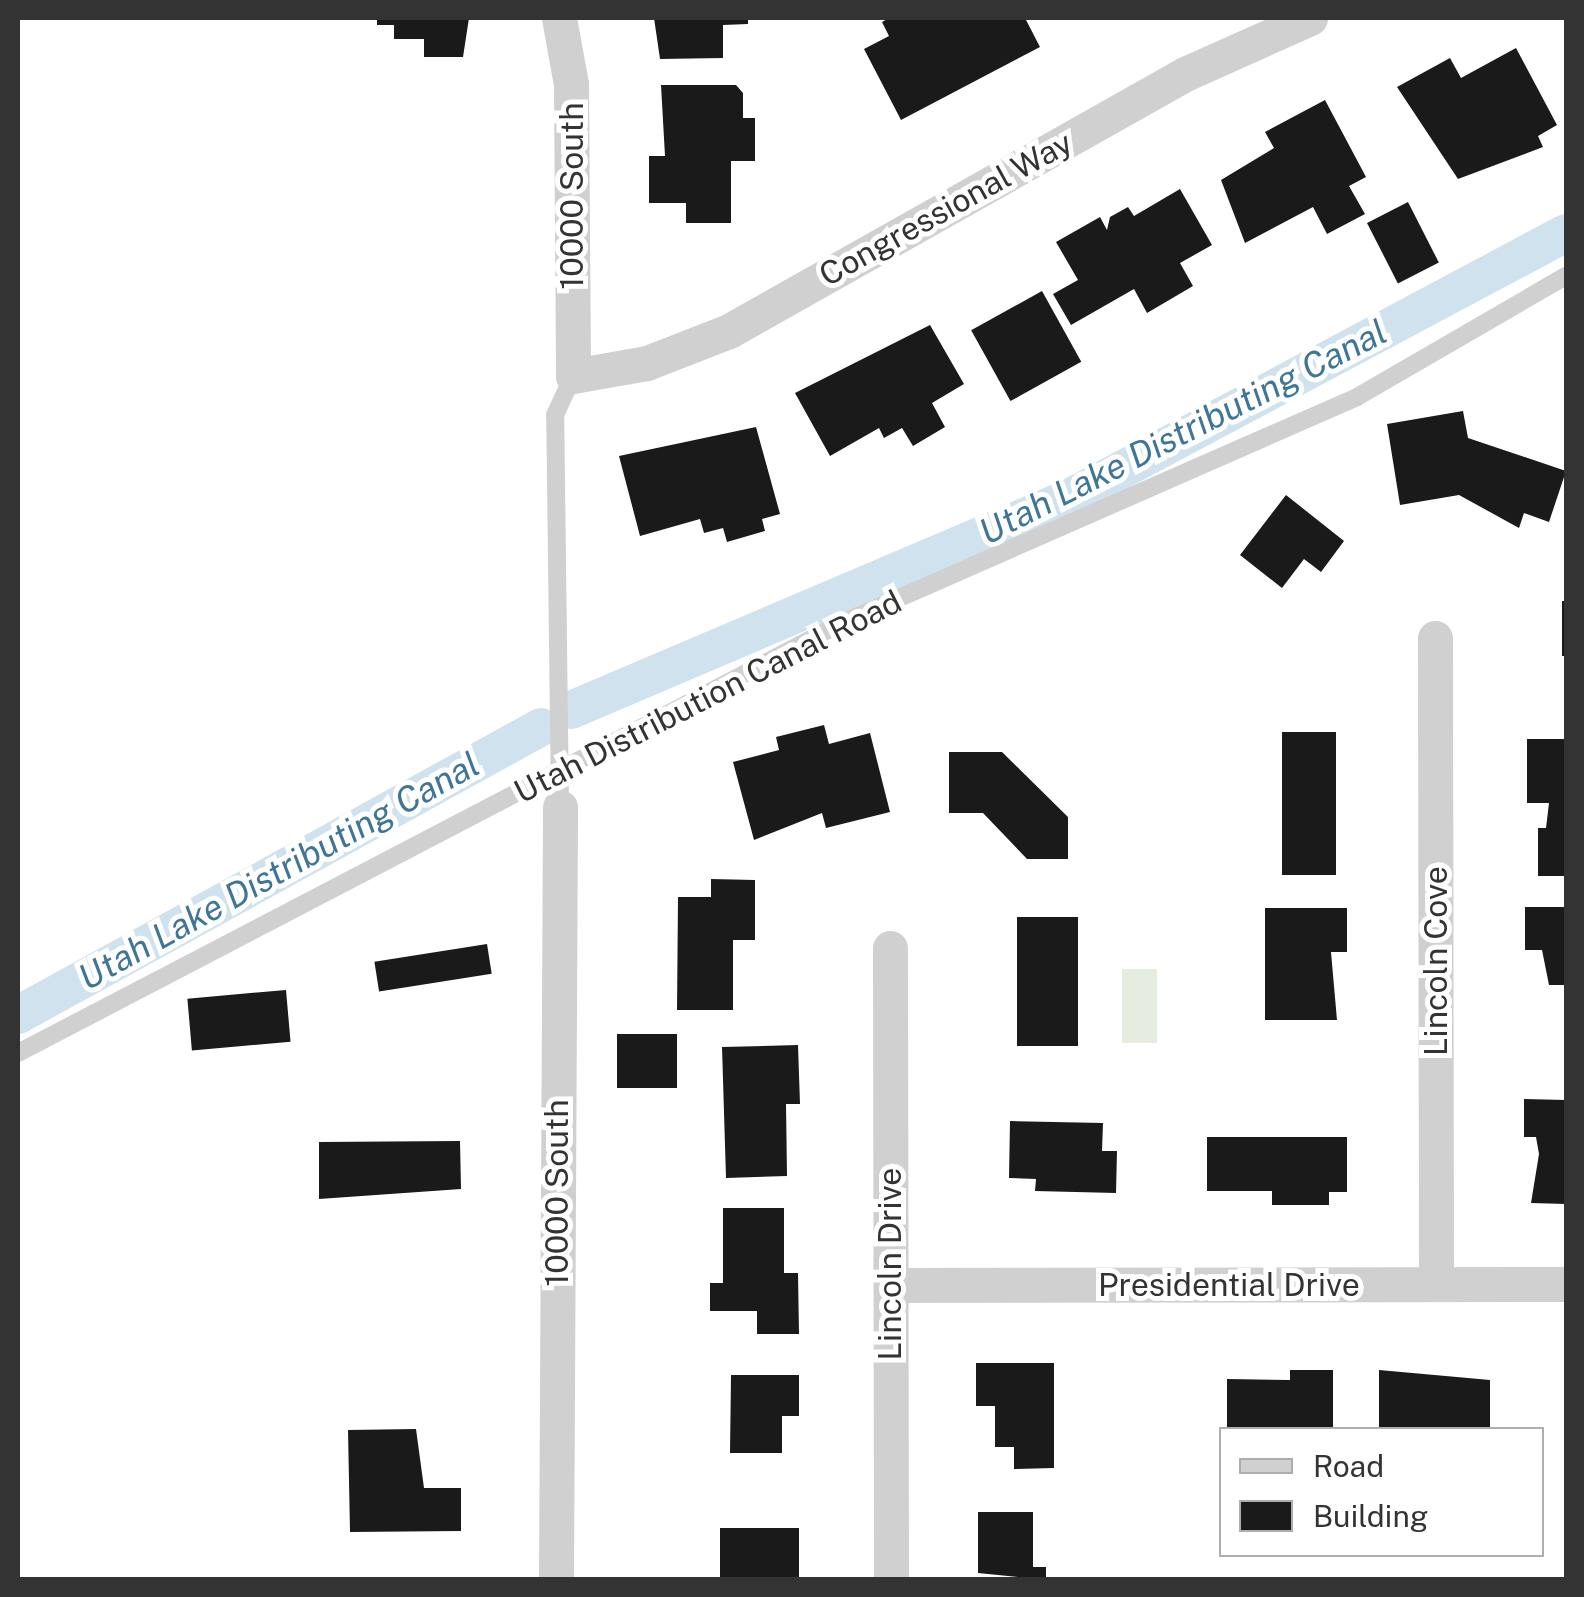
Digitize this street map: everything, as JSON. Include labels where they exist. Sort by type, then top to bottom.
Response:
[{"type":"street","name":"10000 South","points":[[559,18],[571,84],[573,376]]},
{"type":"street","name":"Congressional Way","points":[[573,376],[648,363],[729,331],[1185,74],[1310,18]]},
{"type":"street","name":"Lincoln Cove","points":[[1435,638],[1436,1284]]},
{"type":"street","name":"10000 South","points":[[556,1580],[560,808]]},
{"type":"street","name":"Lincoln Drive","points":[[890,948],[890,1580]]},
{"type":"street","name":"Presidential Drive","points":[[890,1285],[1566,1284]]},
{"type":"lane","name":"Utah Distribution Canal Road","points":[[18,1053],[840,624],[1358,397],[1566,276]]},
{"type":"lane","points":[[560,808],[555,416],[573,376]]},
{"type":"shaded area","points":[[1122,969],[1157,969],[1157,1043],[1122,1043]]},
{"type":"building","points":[[377,18],[469,18],[463,57],[424,57],[424,39],[394,39],[394,25],[377,25]]},
{"type":"building","points":[[654,18],[748,18],[748,24],[723,25],[723,58],[660,59]]},
{"type":"building","points":[[889,18],[1025,18],[1040,47],[901,120],[864,49],[889,36],[882,22]]},
{"type":"building","points":[[1516,48],[1557,125],[1538,136],[1543,147],[1458,179],[1397,87],[1450,58],[1461,78]]},
{"type":"building","points":[[661,85],[736,85],[743,93],[743,118],[755,118],[755,161],[731,161],[731,223],[686,223],[686,203],[649,203],[649,156],[665,156]]},
{"type":"building","points":[[1325,100],[1366,177],[1349,186],[1365,214],[1327,234],[1313,207],[1245,243],[1221,180],[1274,148],[1265,132]]},
{"type":"building","points":[[1180,189],[1212,245],[1180,263],[1193,286],[1147,313],[1134,289],[1071,325],[1053,294],[1078,280],[1056,242],[1100,217],[1107,230],[1110,217],[1128,207],[1134,216]]},
{"type":"building","points":[[1408,202],[1439,263],[1398,283],[1367,223]]},
{"type":"building","points":[[1042,291],[1081,362],[1010,401],[971,330]]},
{"type":"building","points":[[930,325],[964,384],[932,403],[945,427],[913,446],[902,428],[884,438],[879,428],[830,456],[795,393]]},
{"type":"building","points":[[1463,411],[1468,438],[1566,471],[1549,522],[1524,513],[1519,528],[1459,495],[1400,505],[1387,424]]},
{"type":"building","points":[[756,427],[780,514],[762,519],[765,531],[727,542],[723,528],[704,533],[700,519],[640,536],[619,456]]},
{"type":"building","points":[[1286,495],[1344,541],[1321,572],[1304,559],[1282,588],[1240,555]]},
{"type":"building","points":[[1562,601],[1566,601],[1566,656],[1562,656]]},
{"type":"building","points":[[824,725],[829,744],[870,733],[890,812],[826,828],[822,813],[754,840],[733,762],[779,750],[776,737]]},
{"type":"building","points":[[1282,732],[1336,732],[1336,875],[1282,875]]},
{"type":"building","points":[[1527,739],[1566,739],[1566,876],[1538,876],[1538,828],[1546,828],[1549,803],[1527,803]]},
{"type":"building","points":[[949,752],[1002,752],[1068,817],[1068,859],[1027,859],[983,813],[949,813]]},
{"type":"building","points":[[711,879],[755,880],[755,940],[733,940],[733,1010],[677,1010],[678,897],[711,897]]},
{"type":"building","points":[[1525,907],[1566,907],[1566,985],[1549,985],[1542,950],[1525,950]]},
{"type":"building","points":[[1265,908],[1347,908],[1347,952],[1331,952],[1337,1020],[1265,1020]]},
{"type":"building","points":[[1017,917],[1078,917],[1078,1046],[1017,1046]]},
{"type":"building","points":[[487,944],[492,974],[379,991],[374,962]]},
{"type":"building","points":[[286,990],[291,1042],[192,1050],[187,999]]},
{"type":"building","points":[[617,1034],[677,1034],[677,1088],[617,1088]]},
{"type":"building","points":[[798,1045],[800,1104],[786,1104],[787,1176],[726,1178],[722,1047]]},
{"type":"building","points":[[1524,1099],[1566,1100],[1566,1204],[1531,1203],[1539,1154],[1536,1137],[1524,1137]]},
{"type":"building","points":[[1010,1121],[1103,1123],[1102,1151],[1117,1151],[1116,1193],[1035,1191],[1036,1179],[1009,1178]]},
{"type":"building","points":[[1207,1137],[1347,1137],[1347,1192],[1329,1192],[1329,1205],[1272,1205],[1272,1191],[1207,1191]]},
{"type":"building","points":[[460,1141],[461,1189],[319,1199],[319,1142]]},
{"type":"building","points":[[723,1208],[784,1208],[784,1273],[798,1273],[799,1334],[757,1334],[757,1311],[710,1311],[710,1283],[723,1283]]},
{"type":"building","points":[[976,1363],[1054,1363],[1054,1468],[1014,1469],[1014,1447],[995,1447],[995,1406],[976,1406]]},
{"type":"building","points":[[1290,1370],[1333,1370],[1333,1427],[1227,1427],[1227,1379],[1290,1380]]},
{"type":"building","points":[[1379,1370],[1490,1380],[1490,1427],[1379,1427]]},
{"type":"building","points":[[731,1375],[799,1375],[799,1416],[782,1416],[782,1453],[730,1453]]},
{"type":"building","points":[[416,1429],[424,1488],[461,1488],[461,1531],[350,1532],[348,1430]]},
{"type":"building","points":[[978,1512],[1033,1512],[1033,1567],[1046,1567],[1046,1580],[978,1573]]},
{"type":"building","points":[[720,1528],[799,1528],[799,1580],[720,1580]]},
{"type":"waterway","name":"Utah Lake Distributing Canal","points":[[571,710],[1069,498],[1566,233]]},
{"type":"waterway","name":"Utah Lake Distributing Canal","points":[[18,1015],[541,727]]}]
